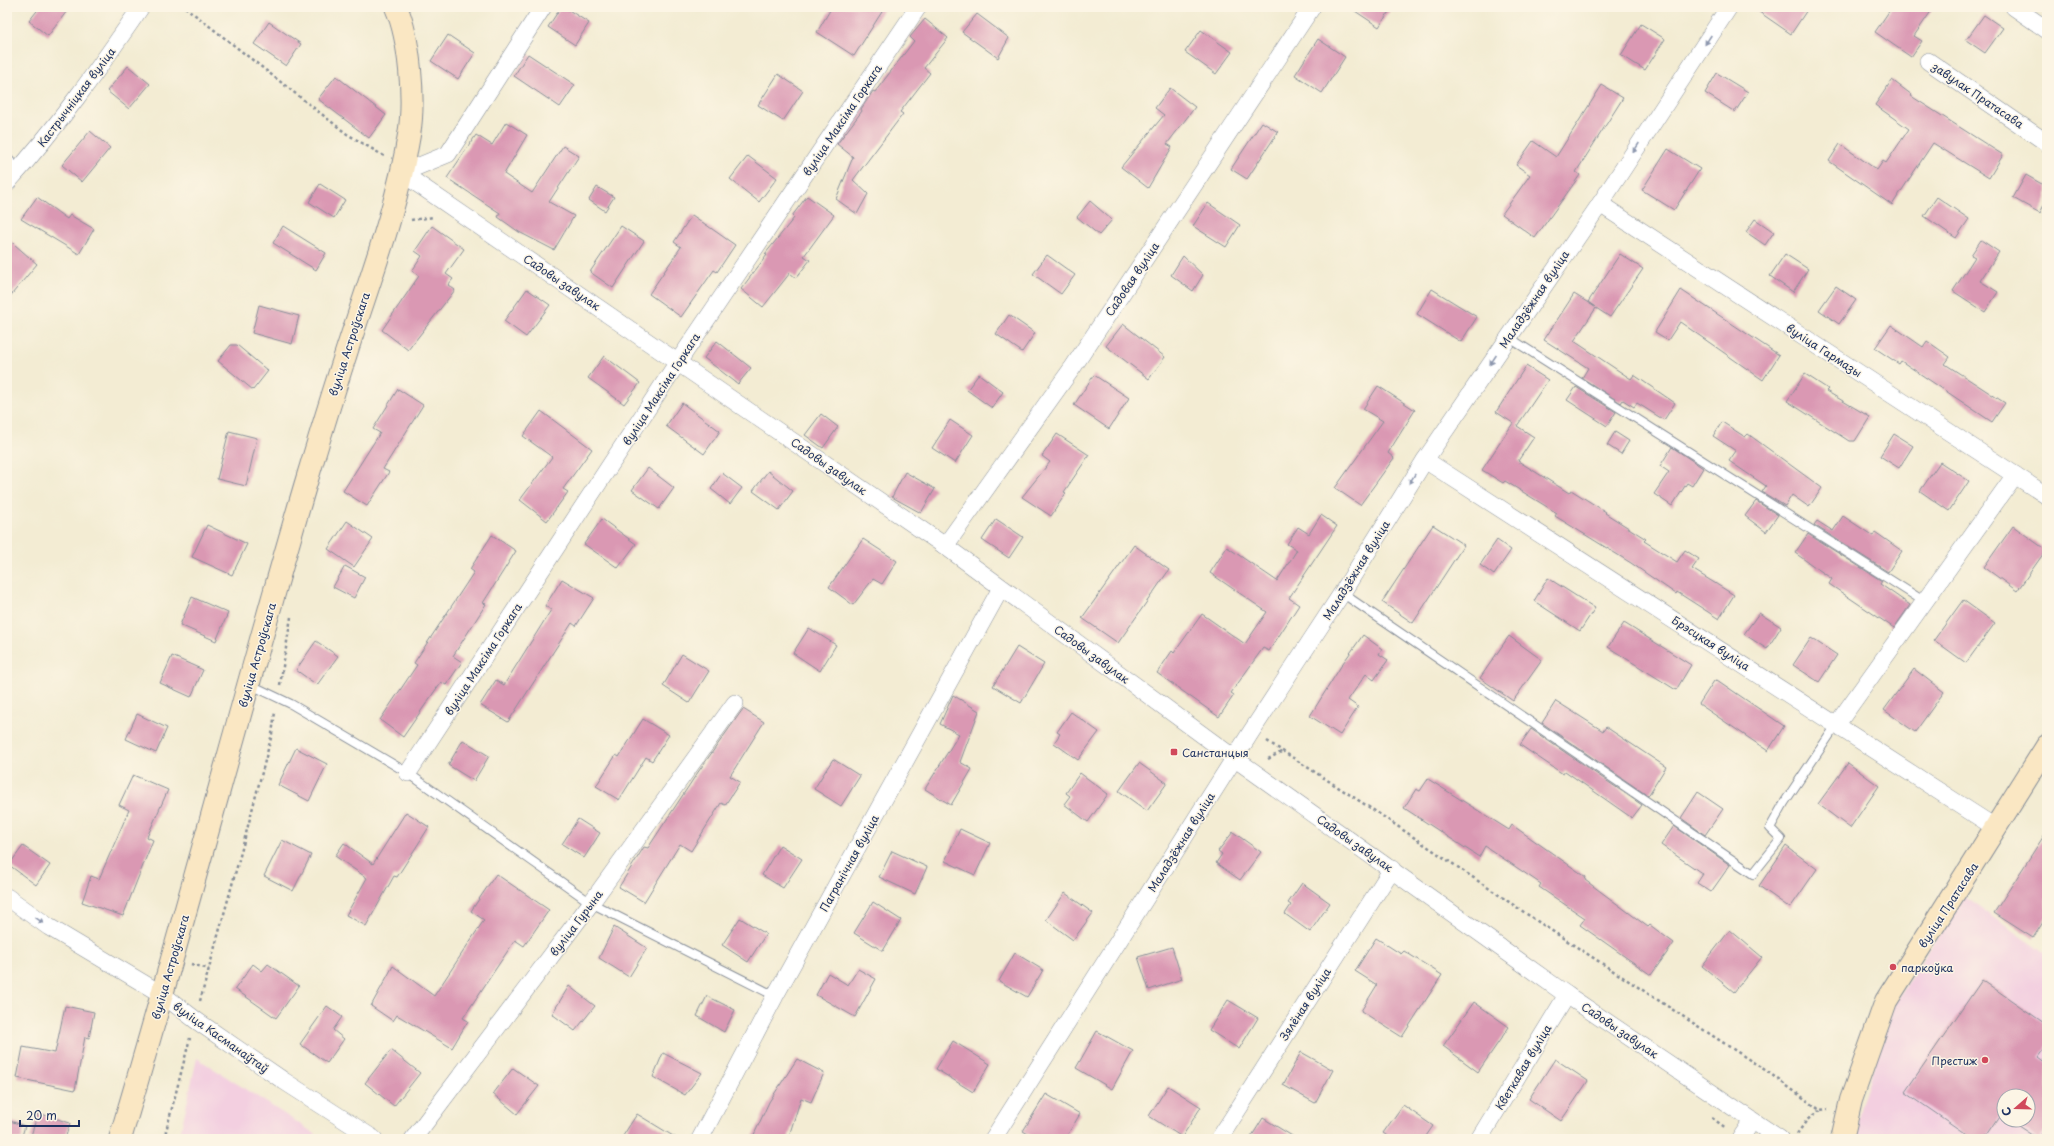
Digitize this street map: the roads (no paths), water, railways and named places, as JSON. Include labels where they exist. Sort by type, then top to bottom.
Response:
[{"type":"street","name":"Кастрычніцкая вуліца","points":[[12,177],[50,134],[90,82],[141,7]]},
{"type":"street","name":"вуліца Астроўскага","points":[[120,1139],[163,995],[248,683],[306,484],[389,222],[396,165],[410,132],[410,77],[402,21],[396,7]]},
{"type":"street","points":[[396,165],[448,154],[543,7]]},
{"type":"street","name":"вуліца Максіма Горкага","points":[[408,773],[678,362],[918,7]]},
{"type":"street","name":"Садовая вуліца","points":[[945,546],[1073,367],[1312,7]]},
{"type":"street","name":"Маладзёжная вуліца","points":[[993,1139],[1234,758],[1342,593],[1425,460],[1600,204],[1729,7]]},
{"type":"street","points":[[2014,7],[2047,30]]},
{"type":"street","name":"завулак Пратасава","points":[[1928,61],[2047,143]]},
{"type":"street","name":"Садовы завулак","points":[[396,165],[945,546],[1234,758],[1392,869],[1566,995],[1752,1122],[1780,1139]]},
{"type":"street","name":"вуліца Гармазы","points":[[1600,204],[2047,496]]},
{"type":"street","name":"Брэсцкая вуліца","points":[[1425,460],[1837,724],[1996,828]]},
{"type":"street","points":[[1837,724],[2015,475]]},
{"type":"street","name":"Пагранічная вуліца","points":[[700,1139],[775,996],[1001,588]]},
{"type":"street","name":"вуліца Гурына","points":[[413,1139],[591,903],[735,703]]},
{"type":"street","name":"вуліца Пратасава","points":[[1842,1139],[1851,1100],[1886,1001],[2047,746]]},
{"type":"street","name":"Зялёная вуліца","points":[[1219,1139],[1392,869]]},
{"type":"street","name":"вуліца Касманаўтаў","points":[[7,897],[49,927],[163,995],[284,1081],[374,1139]]},
{"type":"street","name":"Кветкавая вуліца","points":[[1479,1139],[1566,995]]},
{"type":"street","points":[[1734,1135],[1752,1122]]},
{"type":"lane","points":[[7,157],[12,177]]},
{"type":"lane","points":[[1508,338],[1925,602]]},
{"type":"lane","points":[[1342,593],[1753,874],[1781,838],[1770,828],[1784,803],[1837,724]]},
{"type":"lane","points":[[248,683],[278,698],[408,773],[591,903],[775,996]]},
{"type":"place","name":"Санстанцыя","points":[[1174,752]]},
{"type":"place","name":"паркоўка","points":[[1893,967]]},
{"type":"place","name":"Престиж","points":[[1985,1060]]}]
